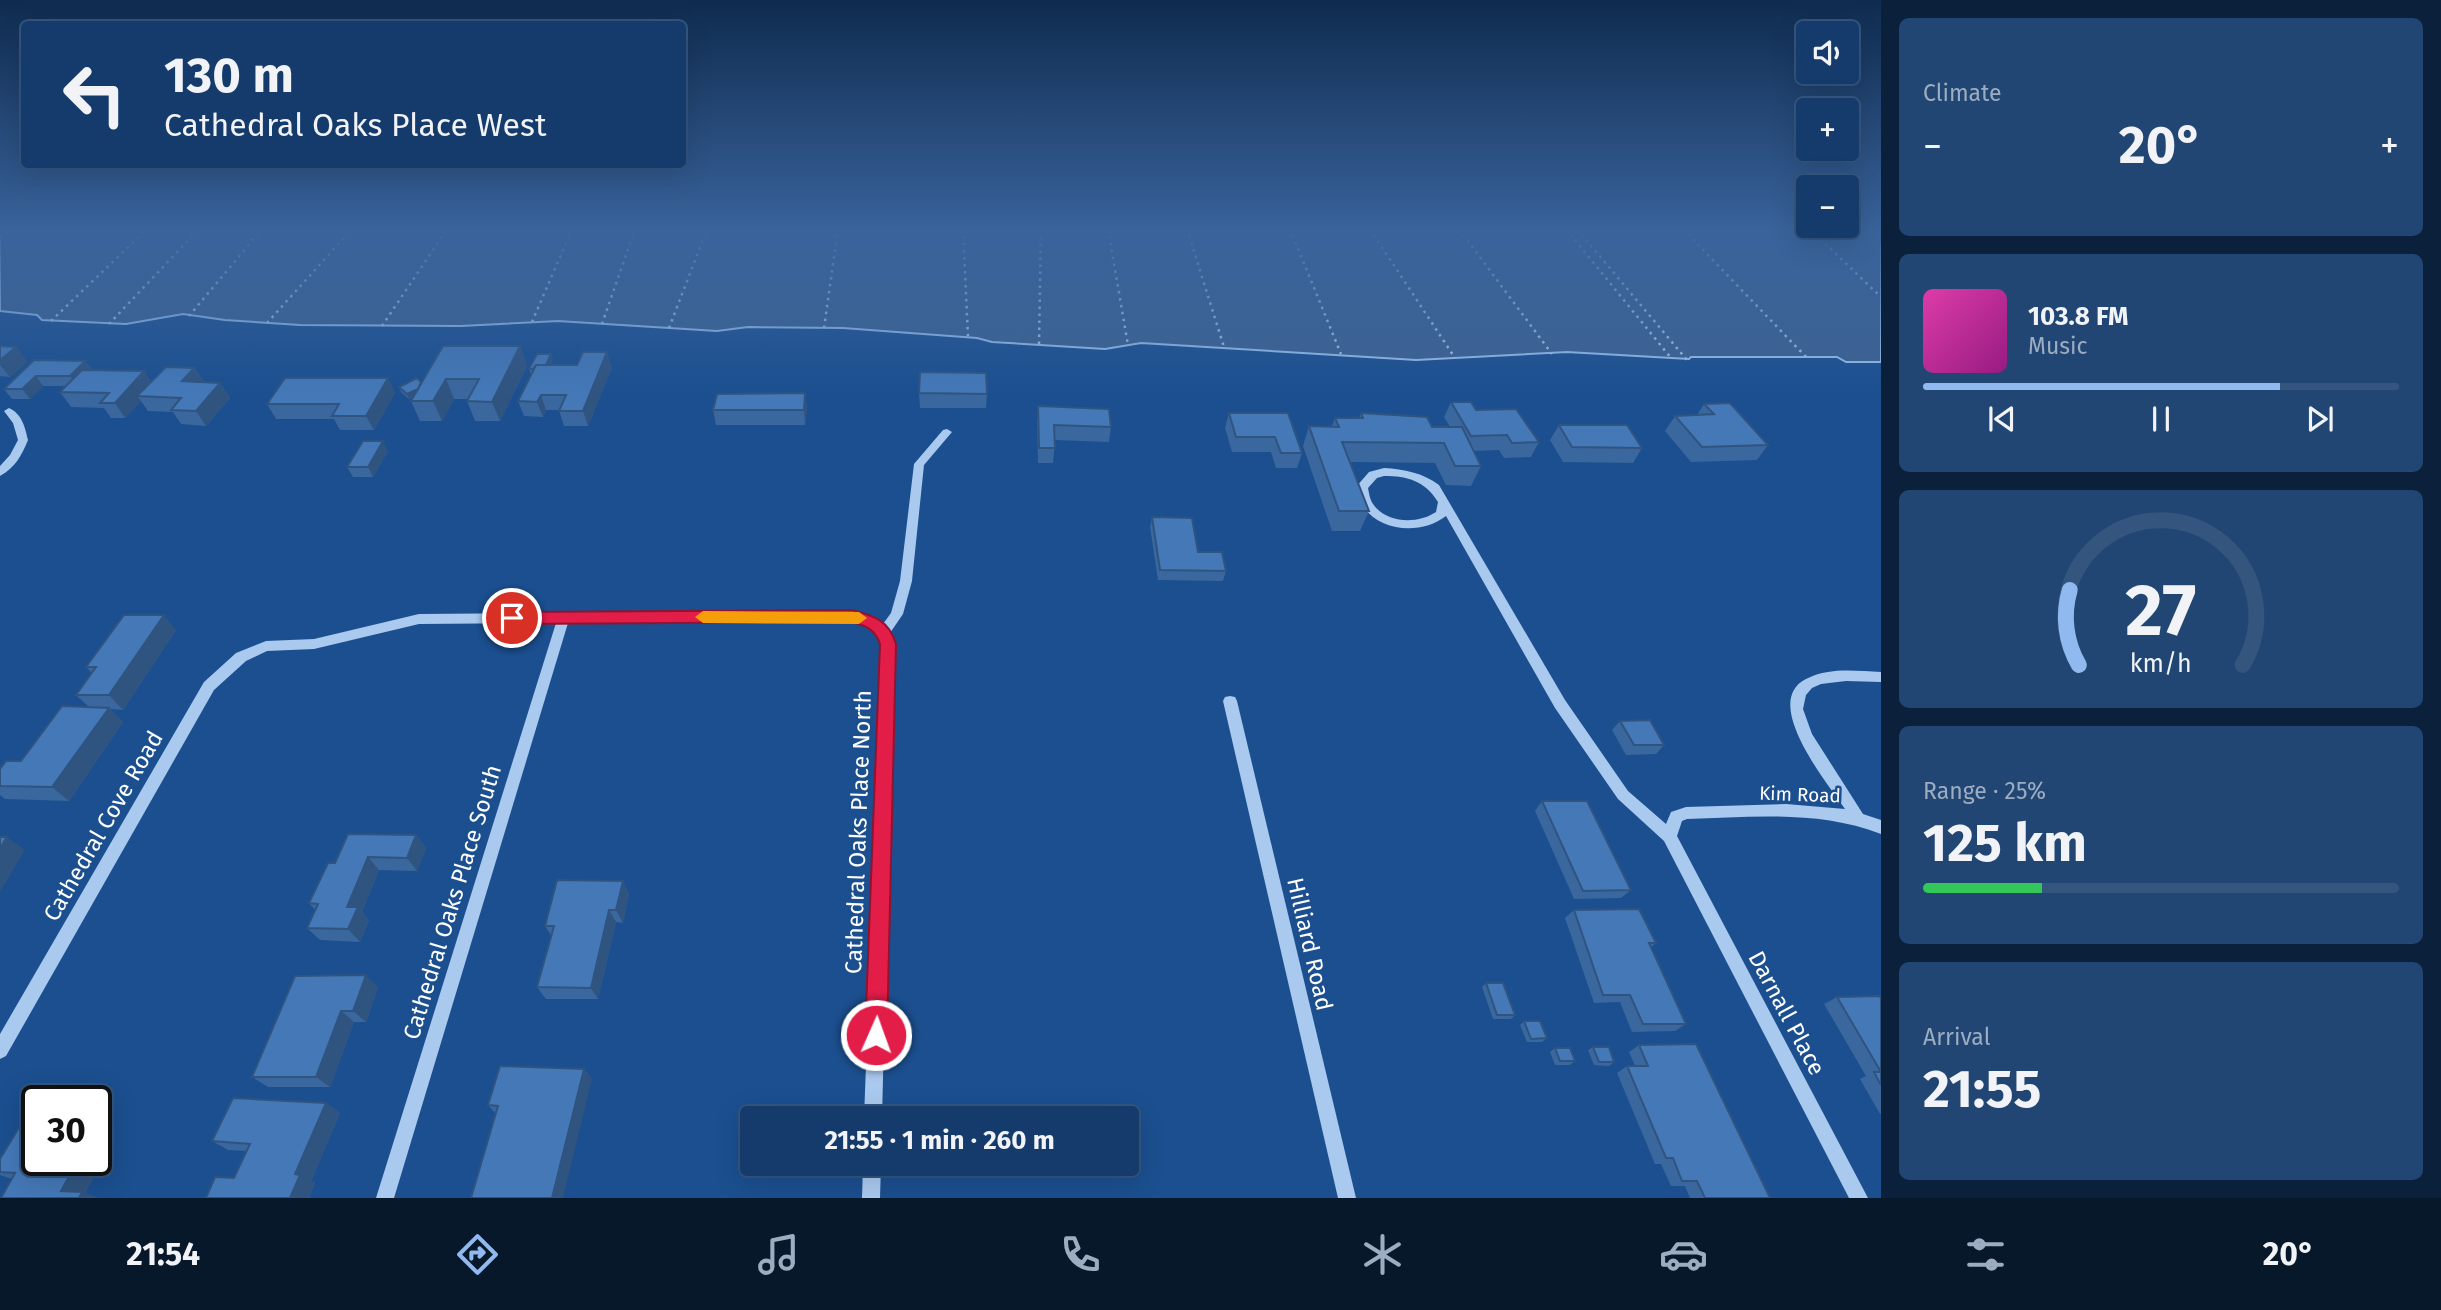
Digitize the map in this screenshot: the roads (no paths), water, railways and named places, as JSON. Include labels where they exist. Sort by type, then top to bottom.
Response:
[{"type":"street","points":[[0,472],[15,457],[23,440],[18,422],[9,411]]},
{"type":"street","points":[[563,619],[852,616],[872,621],[884,632],[897,614],[906,581],[919,464],[947,432]]},
{"type":"street","points":[[1444,503],[1443,512],[1438,519],[1416,525],[1402,524],[1388,520],[1367,505],[1362,487],[1373,475],[1384,472],[1409,474],[1432,486],[1444,503],[1560,704],[1623,795],[1672,842]]},
{"type":"street","name":"Cathedral Cove Road","points":[[0,1049],[209,686],[241,657],[266,646],[314,644],[419,619],[563,619]]},
{"type":"street","name":"Cathedral Oaks Place South","points":[[385,1198],[563,619]]},
{"type":"street","name":"Cathedral Oaks Place North","points":[[873,1106],[888,644],[884,632]]},
{"type":"street","name":"Kim Road","points":[[1857,816],[1803,730],[1797,713],[1797,700],[1801,690],[1823,679],[1881,677]]},
{"type":"street","name":"Hilliard Road","points":[[1230,701],[1347,1198]]},
{"type":"street","name":"Kim Road","points":[[1672,842],[1676,817],[1686,813],[1814,812],[1857,816]]},
{"type":"street","points":[[1857,816],[1881,827]]},
{"type":"street","name":"Darnall Place","points":[[1672,842],[1859,1198]]},
{"type":"street","points":[[871,1198],[872,1176]]},
{"type":"water","points":[[0,285],[1881,285],[1881,362],[1846,362],[1837,357],[1689,359],[1567,352],[1416,360],[1141,343],[1105,349],[843,328],[748,327],[717,331],[558,321],[461,326],[300,325],[183,314],[126,324],[42,320],[37,315],[0,311]]}]
